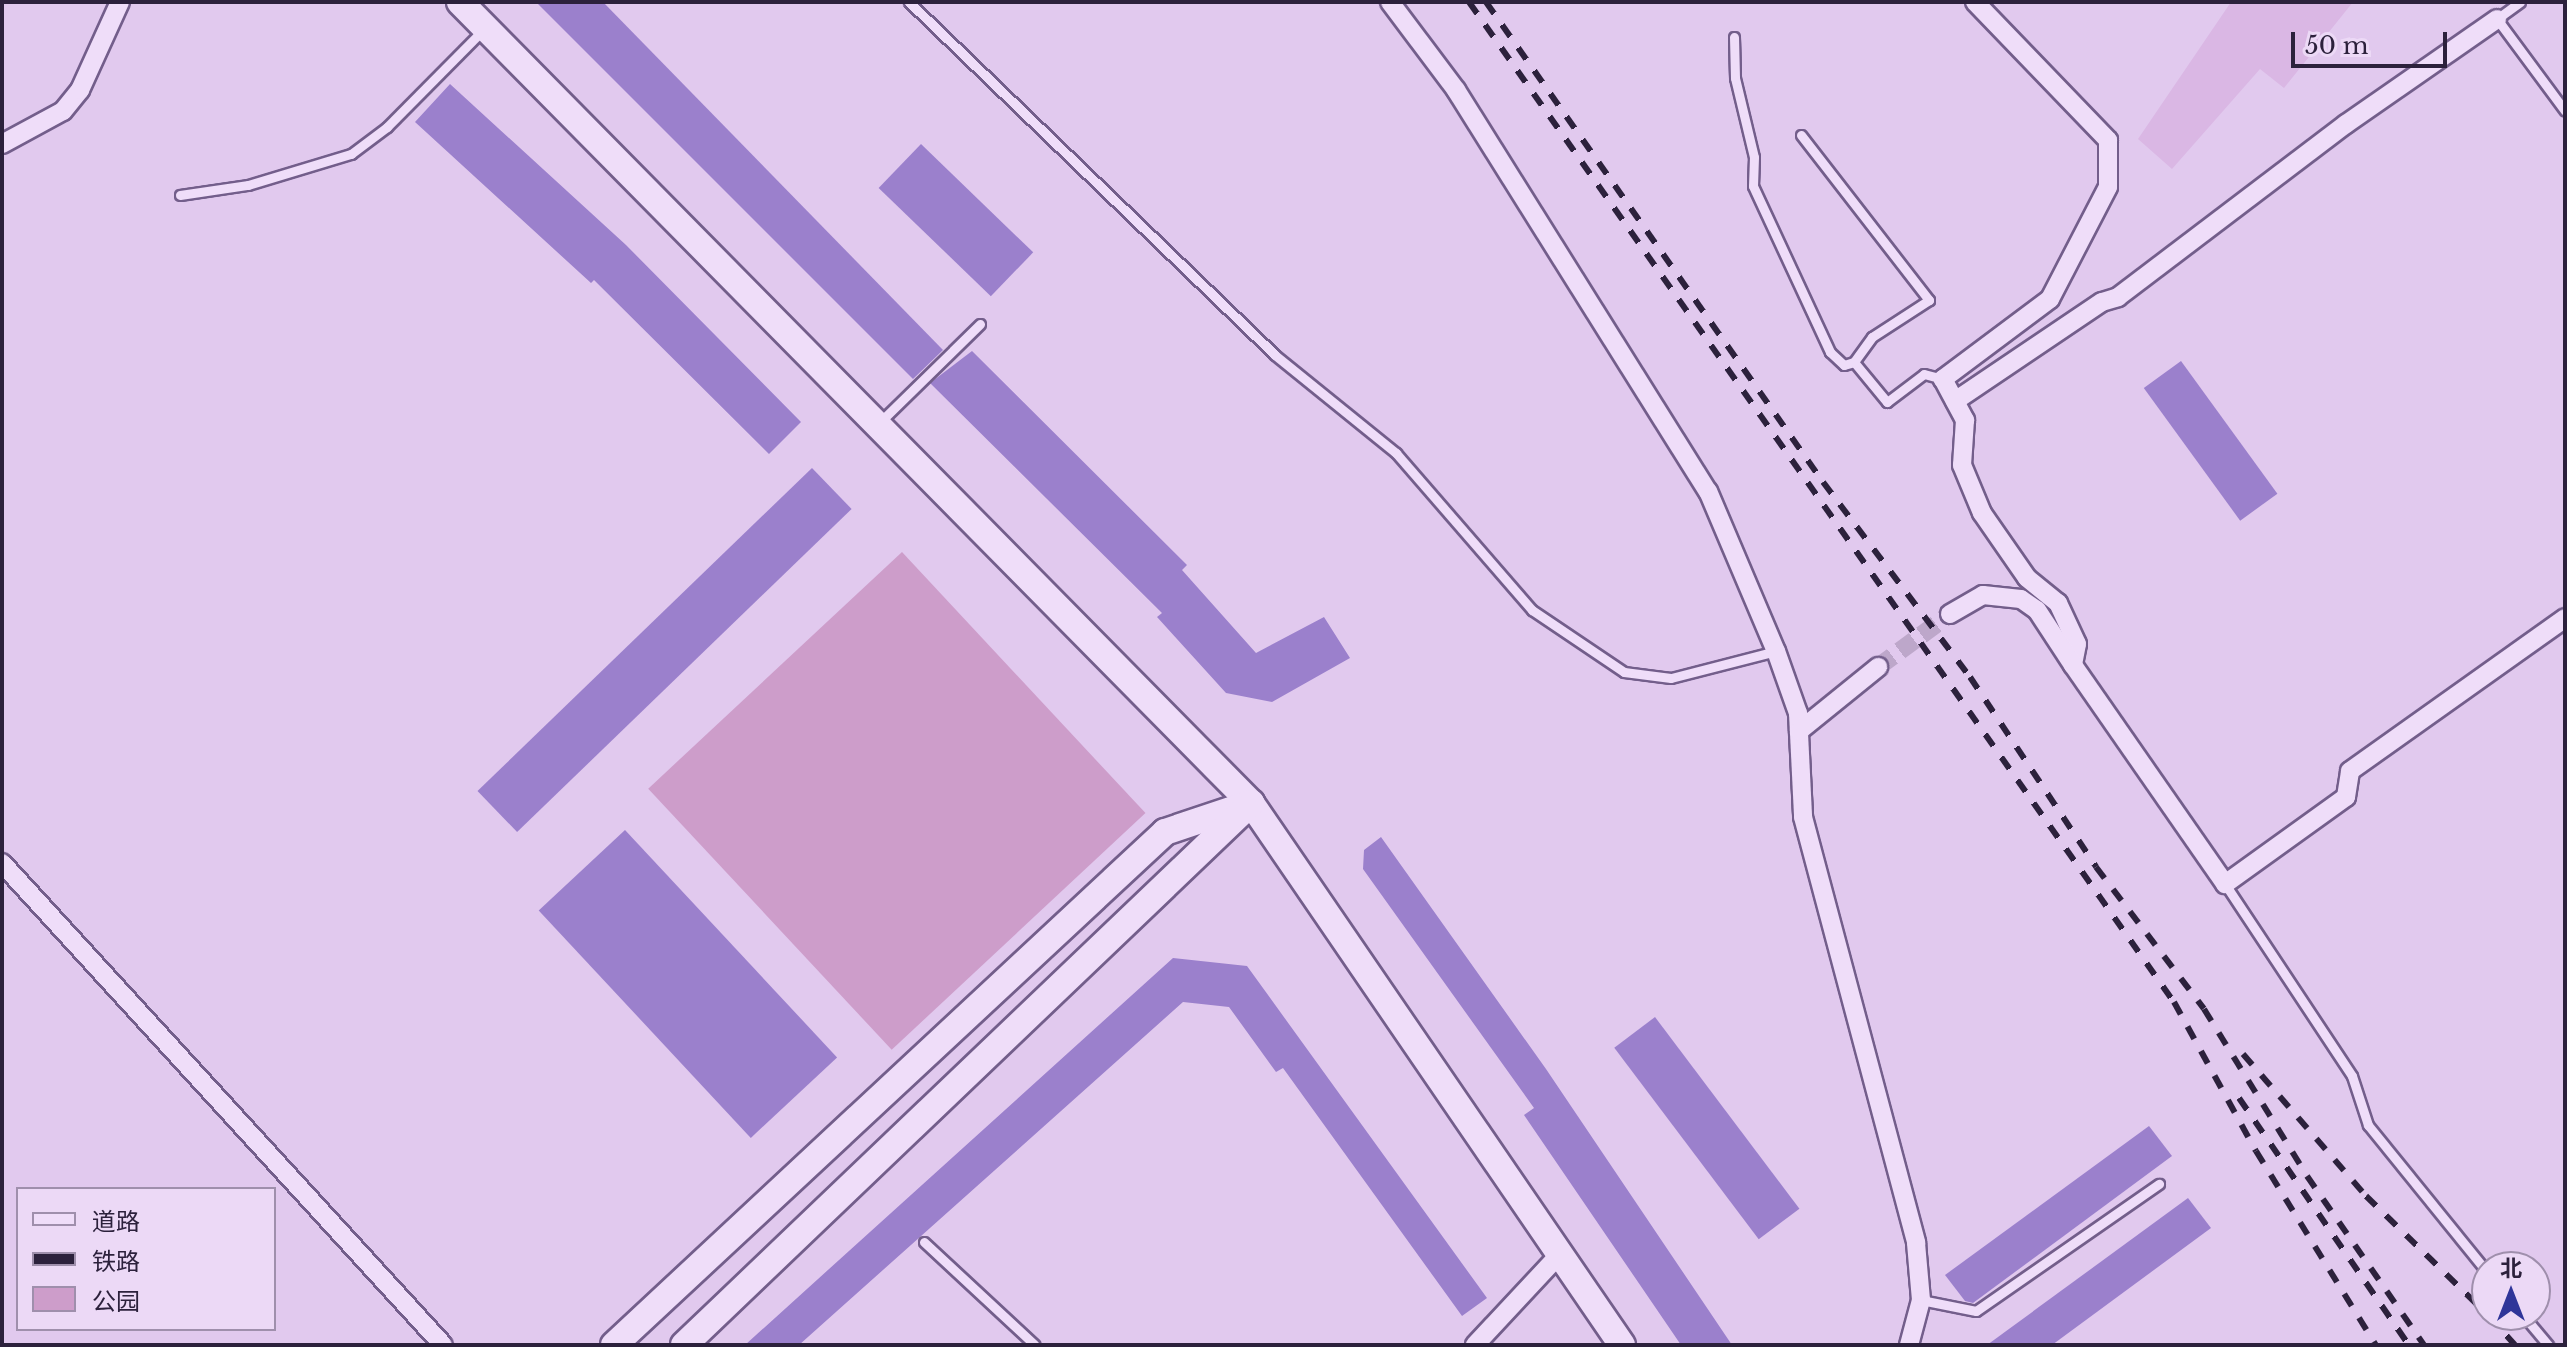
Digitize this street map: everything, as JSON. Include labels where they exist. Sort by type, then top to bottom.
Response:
[{"type":"main road","points":[[460,2],[1251,803],[1622,1345]]},
{"type":"main road","points":[[614,1345],[1165,832],[1251,803]]},
{"type":"main road","points":[[684,1345],[1251,803]]},
{"type":"street","points":[[2,144],[63,111],[80,90],[120,2]]},
{"type":"street","points":[[1390,2],[1456,90],[1708,491],[1776,651],[1798,713],[1803,817],[1916,1243],[1921,1300],[1909,1345]]},
{"type":"street","points":[[1975,2],[2108,140],[2108,187],[2050,299],[1943,379],[1965,420],[1962,465],[1982,513],[2027,578],[2058,603],[2077,644],[2073,665]]},
{"type":"street","points":[[1955,401],[2102,302],[2118,297],[2307,152],[2497,19]]},
{"type":"street","points":[[1950,614],[1983,595],[2021,599],[2037,610],[2225,884],[2346,797],[2350,771],[2565,618]]},
{"type":"street","points":[[1799,731],[1878,667]]},
{"type":"street","points":[[2,863],[443,1345]]},
{"type":"street","points":[[1475,1345],[1560,1254]]},
{"type":"lane","points":[[909,2],[1275,355],[1396,453],[1532,610],[1624,672],[1671,678],[1776,651]]},
{"type":"lane","points":[[2520,2],[2497,19],[2565,111]]},
{"type":"lane","points":[[180,195],[248,185],[351,154],[387,127],[485,27]]},
{"type":"lane","points":[[1734,37],[1735,78],[1754,157],[1753,186],[1830,352],[1844,365],[1854,362],[1872,337],[1929,300],[1801,135]]},
{"type":"lane","points":[[877,425],[980,324]]},
{"type":"lane","points":[[1854,362],[1887,402],[1924,374],[1943,379]]},
{"type":"lane","points":[[2225,884],[2352,1076],[2368,1125],[2471,1252]]},
{"type":"lane","points":[[1921,1300],[1976,1311],[2159,1184]]},
{"type":"lane","points":[[924,1242],[1035,1345]]},
{"type":"shaded area","points":[[2231,2],[2353,2],[2284,88],[2260,69],[2172,169],[2138,139]]},
{"type":"green space","points":[[902,552],[1145,813],[892,1050],[648,789]]},
{"type":"building","points":[[536,2],[603,2],[943,350],[913,379]]},
{"type":"building","points":[[450,84],[626,245],[801,422],[769,454],[594,280],[591,283],[415,122]]},
{"type":"building","points":[[921,144],[1033,252],[991,296],[879,188]]},
{"type":"building","points":[[972,351],[1187,565],[1182,570],[1256,653],[1324,617],[1350,658],[1272,702],[1226,693],[1157,617],[1162,613],[930,383]]},
{"type":"building","points":[[2181,361],[2277,494],[2240,521],[2144,388]]},
{"type":"building","points":[[812,468],[852,509],[517,832],[478,791]]},
{"type":"building","points":[[625,830],[837,1057],[751,1138],[539,910]]},
{"type":"building","points":[[1381,837],[1546,1069],[1732,1345],[1681,1345],[1524,1115],[1534,1108],[1363,869],[1364,850]]},
{"type":"building","points":[[1173,958],[1247,966],[1487,1298],[1462,1316],[1283,1068],[1276,1072],[1229,1007],[1183,1002],[799,1345],[745,1345]]},
{"type":"building","points":[[1655,1017],[1799,1209],[1759,1239],[1614,1048]]},
{"type":"building","points":[[2149,1126],[2172,1156],[1973,1303],[1965,1301],[1945,1275]]},
{"type":"building","points":[[2188,1198],[2211,1228],[2052,1345],[1987,1345]]},
{"type":"tunnel","points":[[1878,667],[1950,614]]},
{"type":"railway","points":[[1469,2],[2174,1002],[2256,1151],[2376,1345]]},
{"type":"railway","points":[[1486,2],[1823,482],[1970,677],[2096,867],[2204,1009],[2307,1176],[2424,1345]]},
{"type":"railway","points":[[2243,1054],[2366,1196],[2471,1298]]},
{"type":"railway","points":[[2239,1098],[2409,1345]]},
{"type":"railway","points":[[2502,1331],[2515,1345]]}]
